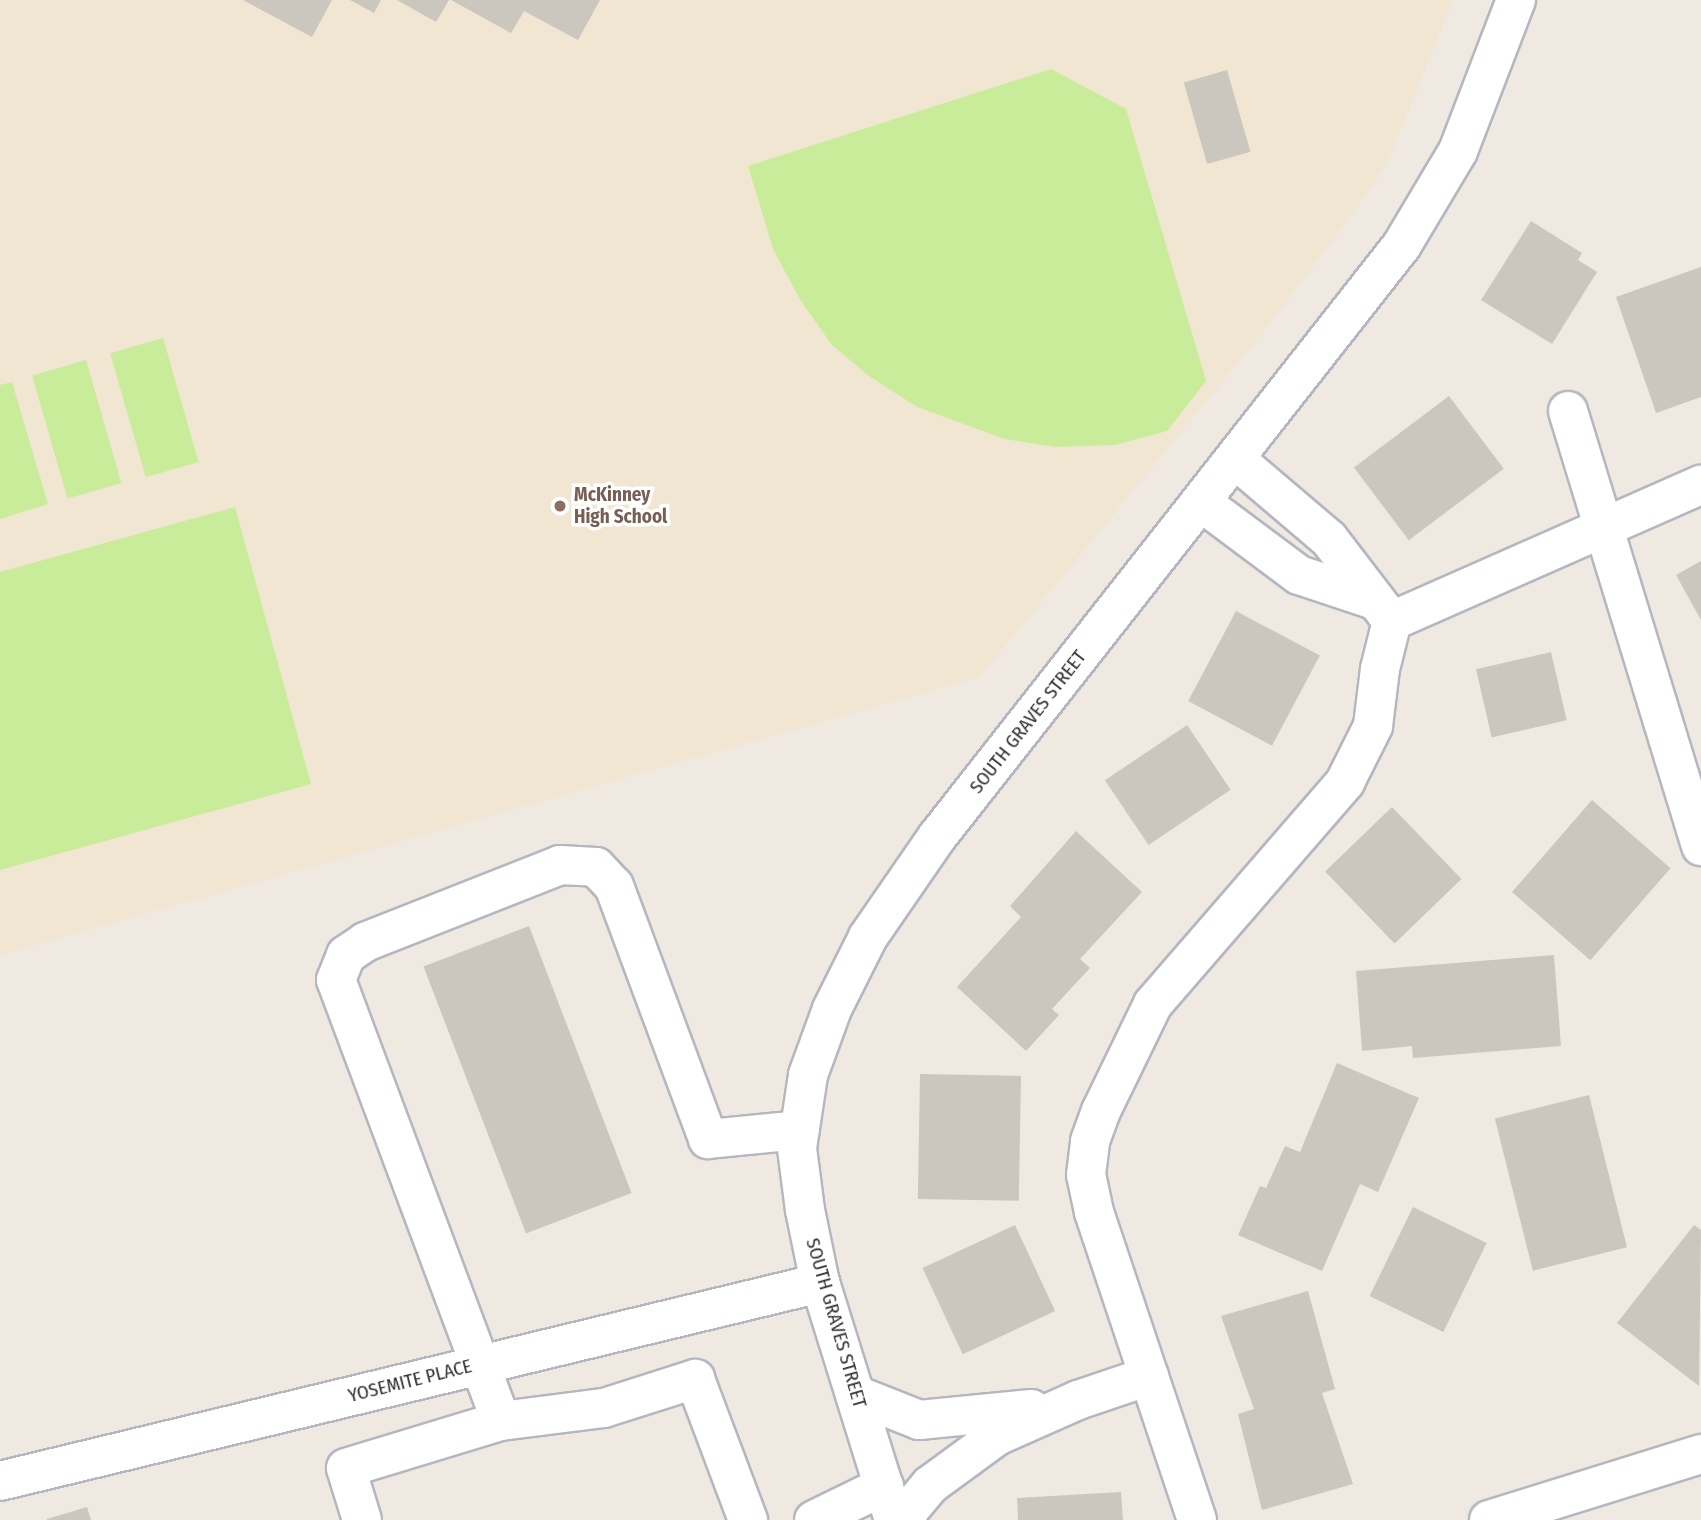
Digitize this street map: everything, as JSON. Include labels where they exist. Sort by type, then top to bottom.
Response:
[{"type":"street","name":"SOUTH GRAVES STREET","points":[[889,1503],[821,1283],[805,1210],[800,1130],[808,1075],[832,1009],[868,937],[937,837],[1383,272],[1424,209],[1474,116],[1516,0]]},
{"type":"street","points":[[1569,411],[1701,846]]},
{"type":"street","points":[[1197,1520],[1094,1212],[1086,1175],[1090,1141],[1153,1004],[1180,968],[1238,910],[1345,782],[1364,752],[1381,610],[1329,539],[1235,460]]},
{"type":"street","points":[[1201,502],[1299,575],[1381,610],[1605,531],[1701,485]]},
{"type":"street","points":[[501,1420],[483,1364],[336,980],[346,955],[365,942],[560,865],[596,867],[614,886],[708,1139],[800,1130]]},
{"type":"street","name":"YOSEMITE PLACE","points":[[0,1481],[821,1283]]},
{"type":"street","points":[[901,1520],[930,1485],[998,1436],[1077,1400],[1149,1376]]},
{"type":"street","points":[[362,1520],[346,1468],[501,1420],[604,1408],[695,1379],[748,1520]]},
{"type":"street","points":[[856,1395],[919,1420],[998,1416],[1077,1400]]},
{"type":"street","points":[[1489,1520],[1701,1454]]},
{"type":"street","points":[[814,1520],[889,1503]]},
{"type":"shaded area","name":"McKinney High School","points":[[0,0],[1453,0],[1387,163],[1347,222],[1260,336],[980,677],[0,955]]},
{"type":"green space","points":[[1051,69],[1126,109],[1206,381],[1167,431],[1115,445],[1056,447],[1005,439],[917,407],[869,376],[832,345],[801,301],[773,249],[748,166]]},
{"type":"green space","points":[[163,338],[199,462],[146,477],[110,353]]},
{"type":"green space","points":[[86,360],[121,483],[67,498],[32,375]]},
{"type":"green space","points":[[12,382],[48,504],[0,519],[0,385]]},
{"type":"green space","points":[[235,507],[311,784],[0,870],[0,572]]},
{"type":"building","points":[[243,0],[332,0],[312,37]]},
{"type":"building","points":[[350,0],[381,0],[374,13]]},
{"type":"building","points":[[397,0],[449,0],[436,22]]},
{"type":"building","points":[[451,0],[600,0],[578,40],[524,11],[511,33]]},
{"type":"building","points":[[1227,70],[1250,152],[1207,164],[1184,82]]},
{"type":"building","points":[[1531,221],[1582,253],[1578,260],[1597,272],[1552,344],[1481,300]]},
{"type":"building","points":[[1701,267],[1701,397],[1656,413],[1616,297]]},
{"type":"building","points":[[1449,396],[1504,469],[1409,540],[1354,468]]},
{"type":"building","points":[[1701,561],[1701,620],[1676,575]]},
{"type":"building","points":[[1236,611],[1320,656],[1272,746],[1188,701]]},
{"type":"building","points":[[1551,652],[1567,720],[1492,738],[1476,669]]},
{"type":"building","points":[[1187,725],[1231,790],[1149,845],[1105,780]]},
{"type":"building","points":[[1592,800],[1670,868],[1590,960],[1512,892]]},
{"type":"building","points":[[1392,807],[1461,879],[1395,944],[1325,872]]},
{"type":"building","points":[[1076,831],[1142,892],[1080,959],[1090,968],[1052,1009],[1059,1015],[1026,1051],[957,987],[1021,917],[1010,906]]},
{"type":"building","points":[[529,926],[631,1193],[526,1233],[424,966]]},
{"type":"building","points":[[1554,955],[1561,1046],[1413,1058],[1412,1046],[1362,1051],[1356,971]]},
{"type":"building","points":[[1337,1063],[1419,1098],[1378,1192],[1360,1184],[1322,1271],[1238,1235],[1260,1186],[1266,1188],[1285,1146],[1300,1152]]},
{"type":"building","points":[[920,1074],[1021,1076],[1019,1201],[918,1199]]},
{"type":"building","points":[[1589,1095],[1627,1247],[1533,1271],[1495,1118]]},
{"type":"building","points":[[1413,1207],[1487,1243],[1443,1332],[1370,1296]]},
{"type":"building","points":[[1015,1225],[1055,1311],[963,1354],[923,1268]]},
{"type":"building","points":[[1694,1225],[1701,1230],[1699,1386],[1617,1323]]},
{"type":"building","points":[[1308,1291],[1335,1389],[1322,1393],[1353,1484],[1262,1510],[1238,1414],[1254,1409],[1221,1316]]},
{"type":"building","points":[[1121,1492],[1123,1520],[1018,1520],[1017,1498]]},
{"type":"building","points":[[87,1507],[91,1520],[47,1520],[47,1519]]},
{"type":"place","name":"McKinney High School","points":[[560,506]]}]
